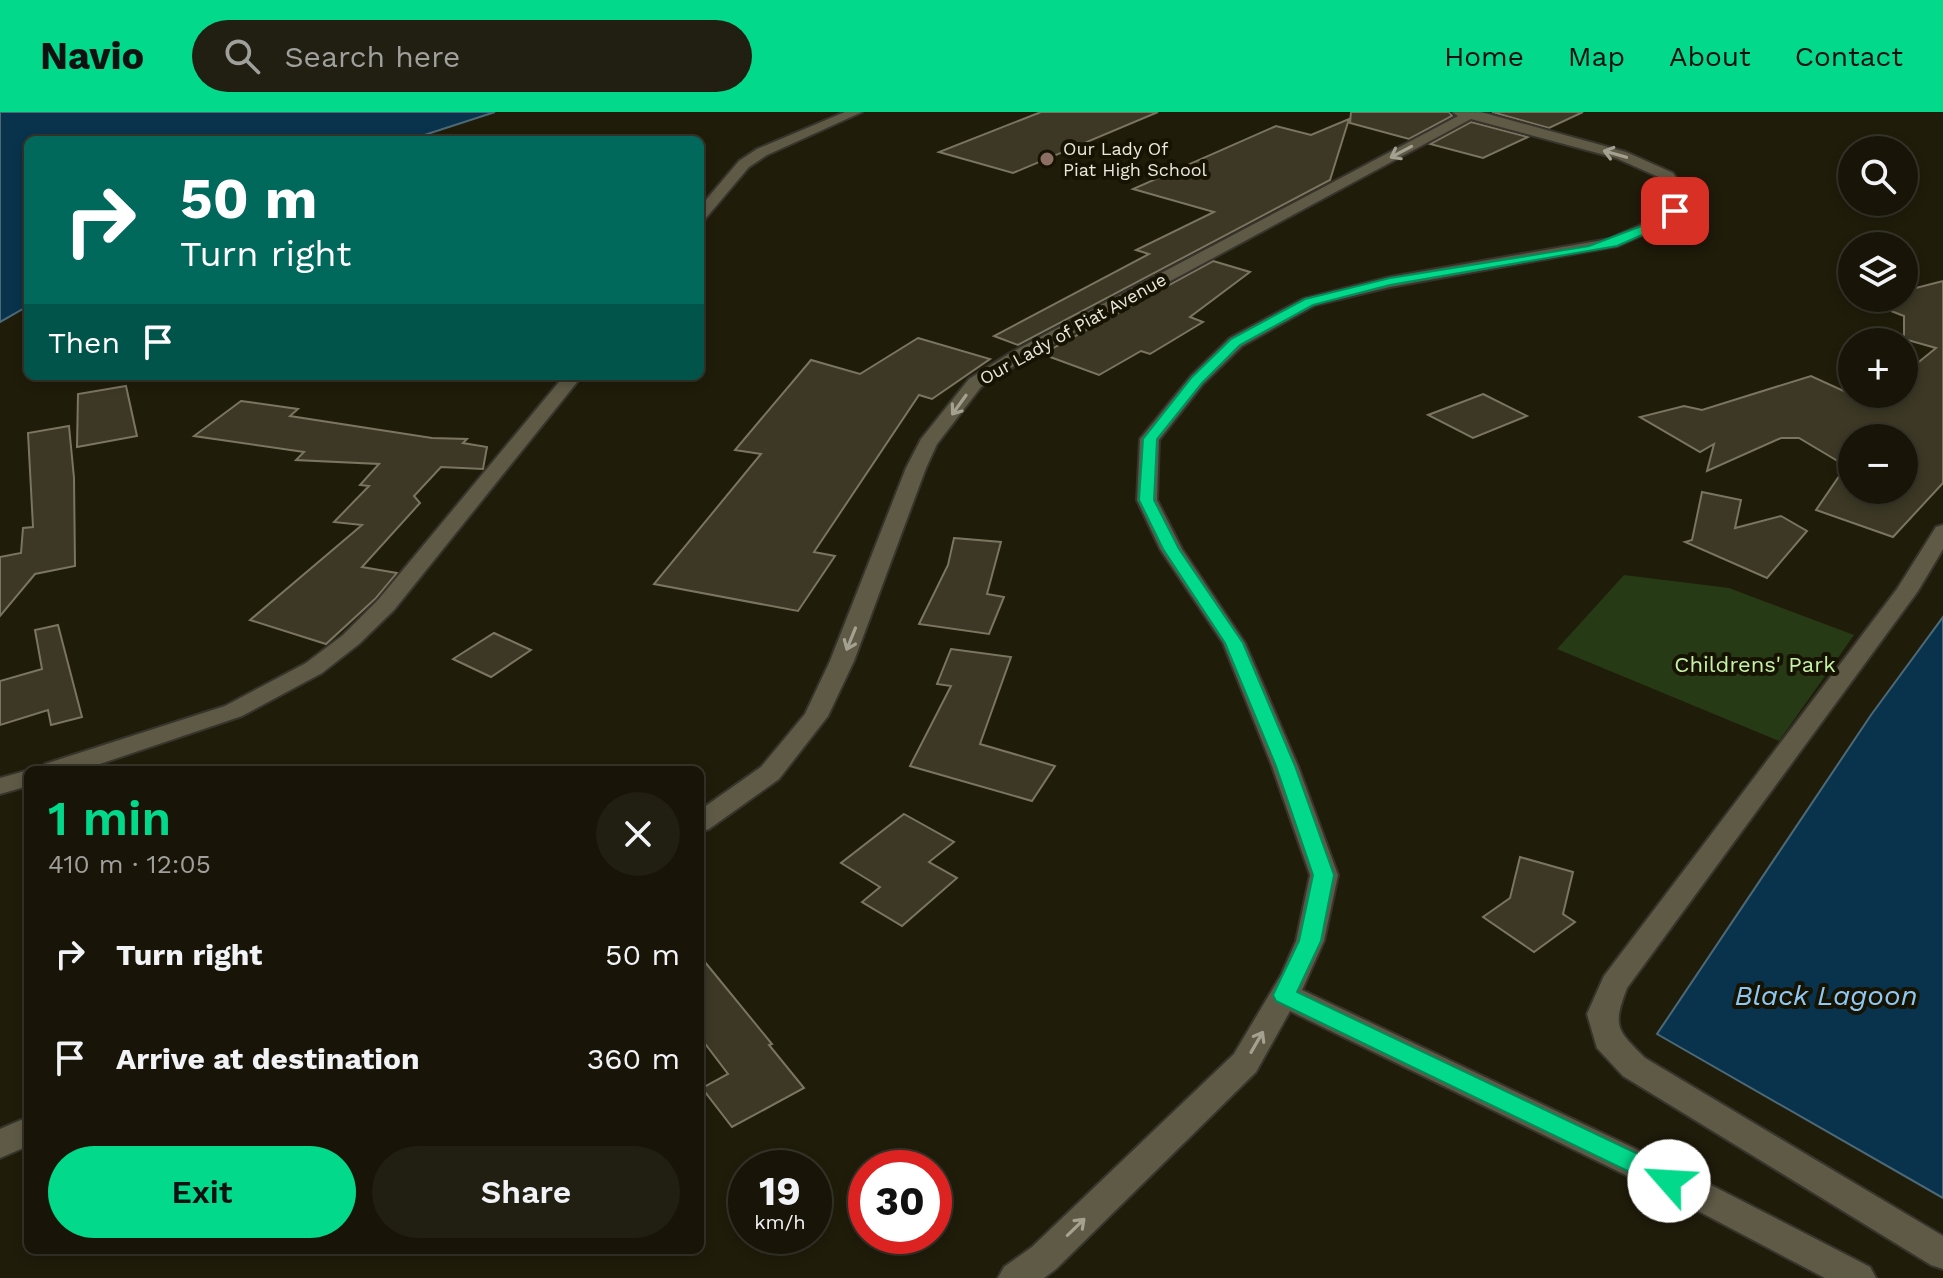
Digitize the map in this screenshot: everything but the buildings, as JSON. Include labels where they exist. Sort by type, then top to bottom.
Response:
[{"type":"street","points":[[704,211],[744,164],[762,152],[856,112]]},
{"type":"street","points":[[1016,1278],[1044,1258],[1245,1063],[1284,995],[1310,941],[1324,875],[1285,766],[1234,643],[1171,549],[1147,500],[1150,439],[1197,380],[1236,342],[1309,302],[1390,282],[1613,243],[1656,225],[1675,211],[1681,196],[1678,186],[1668,176],[1646,164],[1467,113]]},
{"type":"street","name":"Our Lady of Piat Avenue","points":[[704,820],[770,773],[816,716],[842,661],[916,468],[928,443],[975,383],[1093,315],[1467,113]]},
{"type":"street","points":[[67,766],[176,733],[262,700],[328,661],[360,634],[386,605],[570,380]]},
{"type":"street","points":[[1941,536],[1907,591],[1614,984],[1602,1014],[1608,1040],[1634,1067],[1943,1254]]},
{"type":"street","points":[[0,786],[24,779]]},
{"type":"street","points":[[1284,995],[1682,1187],[1858,1278]]},
{"type":"street","points":[[0,1145],[24,1132]]},
{"type":"green space","name":"Childrens' Park","points":[[1624,575],[1729,588],[1854,635],[1779,741],[1557,649]]},
{"type":"water","points":[[0,112],[495,112],[421,136],[24,136],[24,308],[0,322]]},
{"type":"water","name":"Black Lagoon","points":[[1943,617],[1943,1198],[1657,1034],[1871,715]]},
{"type":"place","name":"Our Lady Of Piat High School","points":[[1047,159]]},
{"type":"route","points":[[1669,1181],[1284,995],[1310,941],[1324,875],[1285,766],[1234,643],[1171,549],[1147,500],[1150,439],[1197,380],[1236,342],[1309,302],[1390,282],[1589,249],[1613,243],[1656,225],[1675,211]]}]
